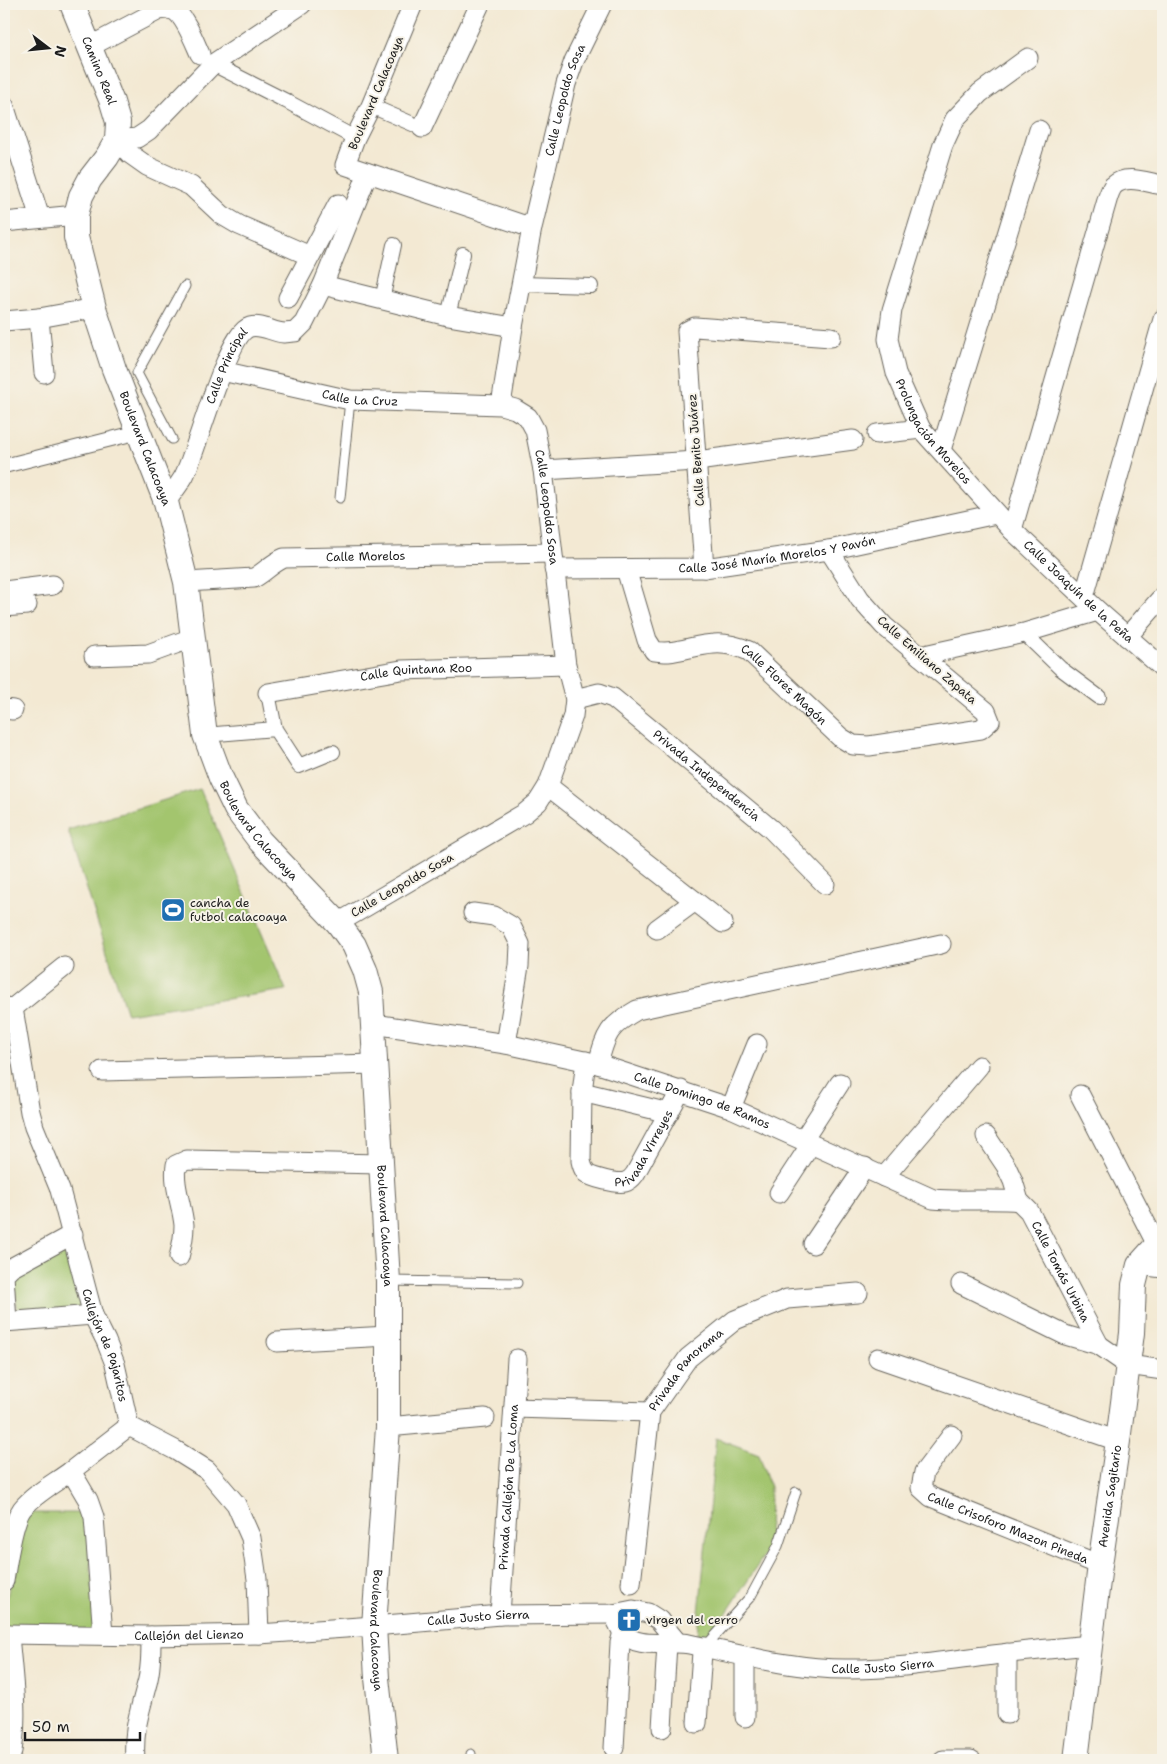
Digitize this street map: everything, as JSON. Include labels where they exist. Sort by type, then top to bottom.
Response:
[{"type":"street","name":"Camino Real","points":[[72,4],[112,102],[118,122],[117,140]]},
{"type":"street","points":[[117,140],[137,138],[149,130],[206,59],[302,4]]},
{"type":"street","name":"Boulevard Calacoaya","points":[[413,4],[345,165],[532,228]]},
{"type":"street","points":[[371,106],[422,128],[480,4]]},
{"type":"street","name":"Calle Leopoldo Sosa","points":[[338,923],[525,813],[538,802],[548,786],[573,716],[575,699],[566,665],[543,470],[535,430],[528,417],[515,409],[501,406],[513,327],[532,228],[566,84],[574,61],[602,4]]},
{"type":"street","points":[[89,47],[160,10],[168,8],[176,11],[181,17],[206,59],[355,138]]},
{"type":"street","name":"Prolongación Morelos","points":[[996,514],[921,429],[896,373],[888,339],[892,310],[943,146],[955,119],[980,93],[1028,58]]},
{"type":"street","points":[[4,104],[40,218]]},
{"type":"street","points":[[941,450],[1039,130]]},
{"type":"street","points":[[117,140],[130,154],[147,166],[191,186],[222,215],[239,225],[310,256]]},
{"type":"street","name":"Boulevard Calacoaya","points":[[117,140],[108,157],[90,179],[81,196],[76,216],[76,237],[94,308],[125,371],[139,432],[166,502],[186,582],[205,735],[221,778],[236,809],[260,841],[338,923],[354,945],[366,970],[371,992],[388,1281],[388,1427],[374,1626],[377,1678],[386,1760]]},
{"type":"street","name":"Calle Principal","points":[[166,502],[184,476],[222,371],[240,335],[249,327],[261,326],[283,333],[295,332],[304,323],[323,285],[368,173]]},
{"type":"street","points":[[1012,530],[1108,197],[1113,186],[1122,181],[1133,179],[1163,185]]},
{"type":"street","points":[[288,298],[338,204]]},
{"type":"street","points":[[4,222],[76,216]]},
{"type":"street","points":[[382,300],[394,246]]},
{"type":"street","points":[[448,316],[463,254]]},
{"type":"street","points":[[521,284],[591,286]]},
{"type":"street","points":[[323,285],[448,316],[513,327]]},
{"type":"street","points":[[4,321],[39,318],[94,308]]},
{"type":"street","points":[[39,318],[44,373]]},
{"type":"street","points":[[1084,597],[1163,319]]},
{"type":"street","name":"Calle Benito Juárez","points":[[704,568],[686,331],[695,327],[830,337]]},
{"type":"street","name":"Calle La Cruz","points":[[222,371],[350,400],[501,406]]},
{"type":"street","points":[[877,434],[921,429]]},
{"type":"street","points":[[4,466],[139,432]]},
{"type":"street","points":[[543,470],[697,461],[853,440]]},
{"type":"street","name":"Calle Joaquín de la Peña","points":[[996,514],[1098,611],[1163,668]]},
{"type":"street","name":"Calle José María Morelos Y Pavón","points":[[553,561],[626,569],[704,568],[828,550],[996,514]]},
{"type":"street","name":"Calle Emiliano Zapata","points":[[828,550],[860,599],[884,626],[986,710],[990,721]]},
{"type":"street","name":"Calle Morelos","points":[[186,582],[254,578],[264,573],[274,562],[284,558],[553,561]]},
{"type":"street","name":"Calle Flores Magón","points":[[626,569],[647,640],[654,651],[668,653],[713,644],[732,645],[749,651],[840,736],[853,745],[869,746],[981,729],[990,721]]},
{"type":"street","points":[[4,591],[54,585]]},
{"type":"street","points":[[1127,637],[1163,596]]},
{"type":"street","points":[[4,607],[28,604]]},
{"type":"street","points":[[920,656],[1024,633],[1098,611]]},
{"type":"street","points":[[1024,633],[1060,668],[1098,697]]},
{"type":"street","points":[[94,656],[148,654],[192,638]]},
{"type":"street","name":"Calle Quintana Roo","points":[[268,692],[401,670],[566,665]]},
{"type":"street","points":[[268,692],[276,729],[299,766],[333,752]]},
{"type":"street","name":"Privada Independencia","points":[[575,699],[599,693],[613,698],[770,829],[825,884]]},
{"type":"street","points":[[205,735],[276,729]]},
{"type":"street","points":[[548,786],[724,923]]},
{"type":"street","points":[[657,929],[695,901]]},
{"type":"street","points":[[473,913],[494,916],[511,926],[520,944],[519,966],[506,1044]]},
{"type":"street","name":"Privada Virreyes","points":[[681,1090],[630,1179],[618,1182],[594,1178],[587,1174],[581,1162],[582,1092],[592,1062],[605,1038],[619,1021],[637,1010],[941,944]]},
{"type":"street","points":[[9,1007],[64,967]]},
{"type":"street","name":"Callejón de Pajaritos","points":[[9,1007],[32,1119],[60,1190],[73,1234],[92,1315],[106,1341],[115,1364],[129,1426]]},
{"type":"street","name":"Calle Domingo de Ramos","points":[[374,1024],[506,1044],[592,1062],[731,1108],[934,1199],[950,1201],[1003,1199],[1019,1201]]},
{"type":"street","points":[[731,1108],[757,1044]]},
{"type":"street","points":[[102,1072],[375,1064]]},
{"type":"street","points":[[884,1176],[980,1066]]},
{"type":"street","points":[[779,1193],[840,1083]]},
{"type":"street","points":[[582,1092],[669,1113]]},
{"type":"street","points":[[1080,1095],[1160,1243]]},
{"type":"street","name":"Calle Tomás Urbina","points":[[986,1136],[1006,1166],[1019,1201],[1029,1211],[1098,1345]]},
{"type":"street","points":[[179,1257],[184,1237],[184,1224],[174,1175],[176,1165],[187,1160],[381,1164]]},
{"type":"street","points":[[812,1244],[865,1167]]},
{"type":"street","points":[[73,1234],[11,1268],[4,1275],[6,1322],[92,1315]]},
{"type":"street","name":"Avenida Sagitario","points":[[1076,1760],[1100,1564],[1132,1333],[1134,1285],[1139,1265],[1160,1243]]},
{"type":"street","points":[[1139,1265],[1163,1268]]},
{"type":"street","points":[[961,1284],[1065,1335],[1098,1345],[1128,1365],[1163,1370]]},
{"type":"street","name":"Privada Panorama","points":[[631,1584],[650,1412],[688,1358],[735,1320],[787,1299],[858,1293]]},
{"type":"street","points":[[277,1342],[388,1336]]},
{"type":"street","points":[[878,1358],[1118,1441]]},
{"type":"street","name":"Privada Callejón De La Loma","points":[[500,1615],[517,1359]]},
{"type":"street","points":[[514,1408],[650,1412]]},
{"type":"street","points":[[388,1427],[484,1418]]},
{"type":"street","points":[[4,1581],[15,1524],[21,1511],[30,1501],[129,1426],[175,1450],[207,1470],[236,1504],[252,1538],[257,1579],[259,1634]]},
{"type":"street","name":"Calle Crisoforo Mazon Pineda","points":[[952,1436],[924,1472],[921,1488],[931,1497],[1100,1564]]},
{"type":"street","points":[[71,1471],[88,1500],[94,1517],[103,1635]]},
{"type":"street","name":"Calle Justo Sierra","points":[[374,1626],[500,1615],[613,1614],[633,1610],[648,1613],[659,1620],[670,1631],[672,1643]]},
{"type":"street","points":[[613,1614],[623,1632],[620,1643],[614,1748]]},
{"type":"street","name":"Callejón del Lienzo","points":[[7,1634],[152,1636],[259,1634],[374,1626]]},
{"type":"street","name":"Calle Justo Sierra","points":[[623,1632],[633,1640],[653,1644],[672,1643],[705,1647],[745,1656],[810,1666],[848,1669],[900,1667],[1007,1653],[1090,1645]]},
{"type":"street","points":[[7,1634],[15,1719],[15,1742],[10,1760]]},
{"type":"street","points":[[135,1760],[134,1741],[138,1717],[147,1686],[152,1636]]},
{"type":"street","points":[[662,1728],[672,1643]]},
{"type":"street","points":[[698,1723],[702,1652],[705,1647]]},
{"type":"street","points":[[1007,1653],[1007,1714]]},
{"type":"street","points":[[745,1656],[745,1717]]},
{"type":"street","points":[[943,1760],[971,1760]]},
{"type":"lane","points":[[172,439],[125,371],[185,286]]},
{"type":"lane","points":[[340,498],[350,400]]},
{"type":"lane","points":[[388,1281],[517,1283]]},
{"type":"lane","points":[[705,1647],[751,1596],[778,1546],[796,1492]]},
{"type":"green space","name":"cancha de futbol calacoaya","points":[[200,789],[286,990],[127,1014],[68,830]]},
{"type":"green space","points":[[69,1241],[81,1310],[18,1316],[13,1271]]},
{"type":"green space","points":[[716,1438],[759,1454],[770,1487],[769,1548],[726,1614],[714,1638],[697,1634]]},
{"type":"green space","points":[[25,1513],[88,1513],[95,1632],[4,1632],[4,1611]]},
{"type":"place","name":"cancha de futbol calacoaya","points":[[173,910]]},
{"type":"place","name":"virgen del cerro","points":[[629,1620]]}]
